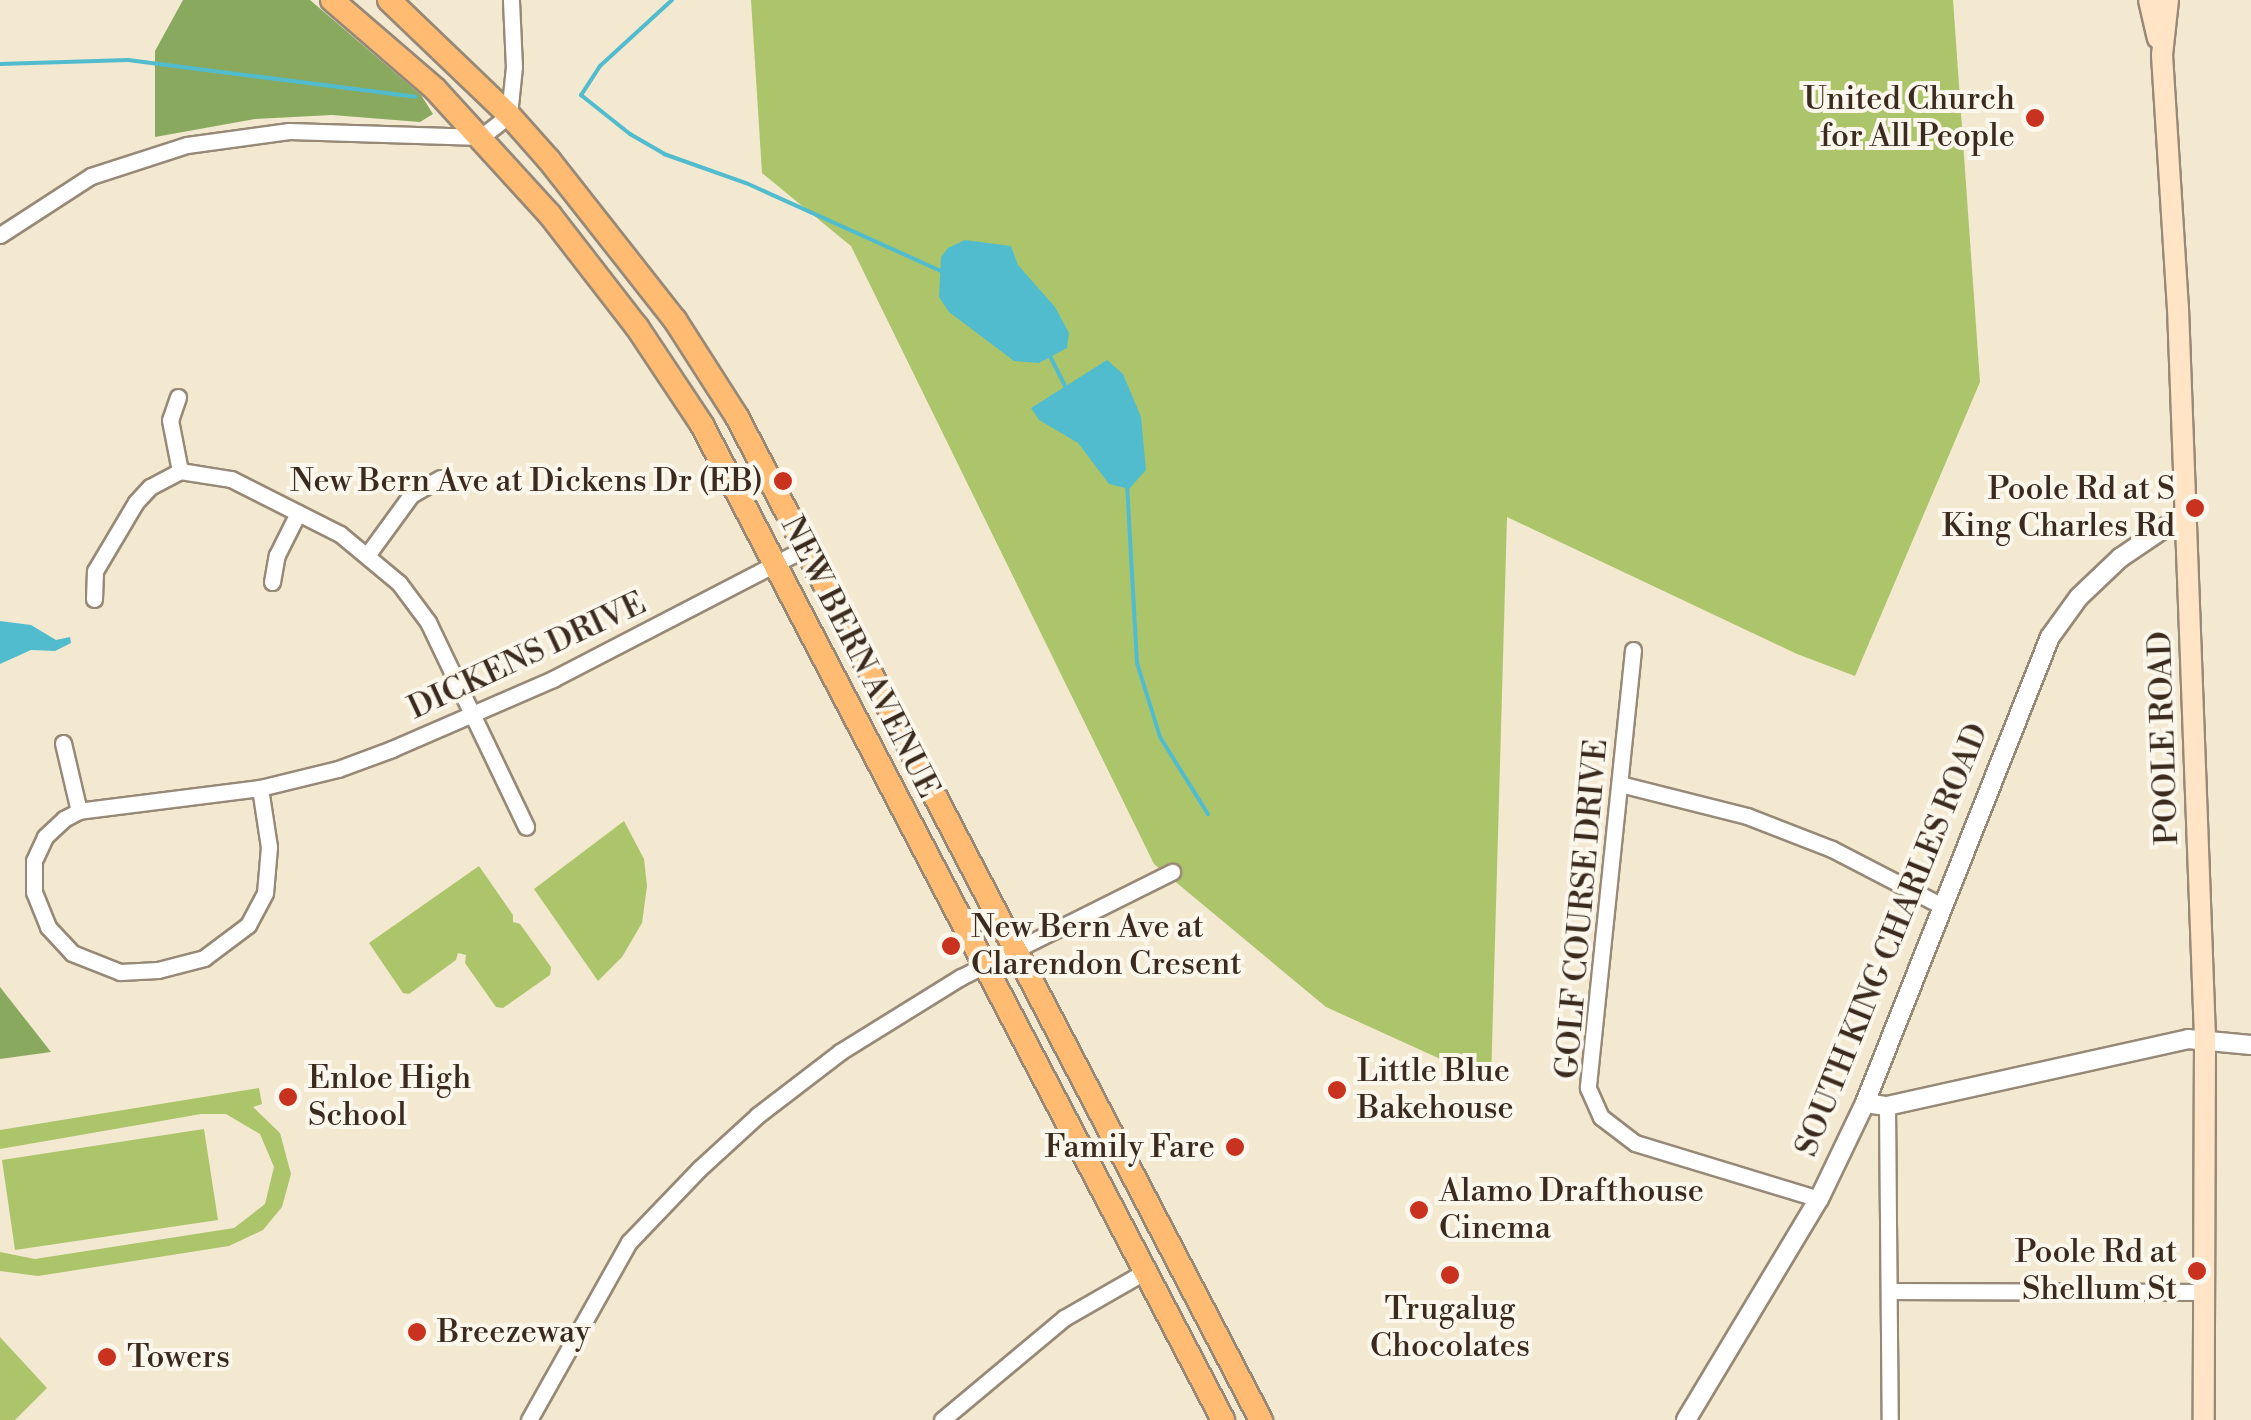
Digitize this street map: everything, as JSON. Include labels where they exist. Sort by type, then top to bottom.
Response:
[{"type":"main road","name":"NEW BERN AVENUE","points":[[332,0],[435,89],[550,214],[637,327],[702,425],[1223,1420]]},
{"type":"main road","name":"NEW BERN AVENUE","points":[[388,0],[509,115],[598,218],[675,320],[737,417],[1261,1420]]},
{"type":"main road","name":"POOLE ROAD","points":[[2149,0],[2162,55]]},
{"type":"main road","name":"POOLE ROAD","points":[[2168,0],[2162,55],[2206,1039],[2204,1420]]},
{"type":"main road","points":[[1082,1152],[1097,1167],[1144,1242],[1171,1248]]},
{"type":"main road","points":[[1144,1272],[1152,1270],[1172,1279],[1226,1354]]},
{"type":"street","points":[[0,235],[91,176],[187,145],[290,132],[481,137],[509,115],[514,67],[511,0]]},
{"type":"street","points":[[178,398],[170,420],[180,471]]},
{"type":"street","points":[[94,599],[95,571],[136,502],[150,488],[180,471],[231,478],[298,512],[368,554],[414,601],[526,827]]},
{"type":"street","points":[[368,554],[411,496],[440,478]]},
{"type":"street","points":[[272,582],[276,555],[298,512]]},
{"type":"street","name":"SOUTH KING CHARLES ROAD","points":[[1686,1420],[1818,1199],[1864,1102],[2050,637],[2079,597],[2120,558],[2185,514]]},
{"type":"street","name":"DICKENS DRIVE","points":[[79,811],[260,788],[338,769],[553,679],[808,547]]},
{"type":"street","name":"GOLF COURSE DRIVE","points":[[1633,650],[1588,1088],[1601,1116],[1635,1144],[1818,1199]]},
{"type":"street","points":[[63,742],[79,811],[53,828],[34,861],[34,892],[43,918],[58,940],[87,962],[120,972],[158,970],[222,949],[259,908],[270,868],[260,788]]},
{"type":"street","points":[[1620,784],[1747,816],[1832,849],[1942,906]]},
{"type":"street","points":[[529,1420],[622,1251],[699,1168],[758,1115],[840,1052],[984,964],[1172,872]]},
{"type":"street","points":[[1864,1102],[1887,1106],[2206,1039],[2251,1045]]},
{"type":"street","points":[[1887,1106],[1890,1420]]},
{"type":"street","points":[[942,1420],[1064,1318],[1144,1272]]},
{"type":"street","points":[[1890,1291],[2204,1292]]},
{"type":"green space","points":[[183,0],[310,0],[421,95],[433,114],[420,122],[332,115],[255,119],[155,137],[155,51]]},
{"type":"green space","points":[[751,0],[1953,0],[1980,382],[1855,676],[1797,654],[1507,517],[1491,1082],[1326,1007],[1154,864],[851,246],[762,173]]},
{"type":"green space","points":[[624,821],[644,859],[647,886],[642,923],[622,957],[598,981],[534,889]]},
{"type":"green space","points":[[479,866],[513,915],[513,922],[520,924],[551,967],[550,975],[503,1008],[496,1007],[465,963],[466,955],[458,953],[456,960],[409,994],[403,993],[369,943]]},
{"type":"green space","points":[[0,987],[51,1052],[0,1059]]},
{"type":"green space","points":[[259,1088],[262,1104],[253,1107],[280,1133],[291,1174],[282,1207],[263,1230],[229,1246],[38,1276],[0,1271],[0,1252],[35,1259],[234,1228],[265,1204],[274,1167],[260,1134],[226,1114],[201,1114],[0,1149],[0,1130]]},
{"type":"green space","points":[[204,1129],[218,1220],[15,1250],[2,1160]]},
{"type":"green space","points":[[0,1337],[47,1388],[15,1420],[0,1420]]},
{"type":"water","points":[[965,240],[1011,246],[1018,265],[1055,307],[1069,333],[1067,348],[1039,363],[1014,361],[949,312],[939,297],[941,257],[948,248]]},
{"type":"water","points":[[1107,360],[1123,374],[1141,417],[1146,470],[1129,489],[1109,484],[1078,443],[1039,420],[1031,408]]},
{"type":"water","points":[[0,621],[31,625],[56,640],[70,637],[71,643],[55,651],[31,650],[0,664]]},
{"type":"waterway","points":[[672,0],[600,66],[581,95],[630,134],[664,154],[746,183],[945,273]]},
{"type":"waterway","points":[[0,64],[128,60],[416,97]]},
{"type":"waterway","points":[[1050,356],[1068,392]]},
{"type":"waterway","points":[[1127,484],[1137,663],[1160,737],[1208,814]]},
{"type":"place","name":"United Church for All People","points":[[2035,118]]},
{"type":"place","name":"New Bern Ave at Dickens Dr (EB)","points":[[783,481]]},
{"type":"place","name":"Poole Rd at S King Charles Rd","points":[[2195,508]]},
{"type":"place","name":"New Bern Ave at Clarendon Cresent","points":[[951,946]]},
{"type":"place","name":"Little Blue Bakehouse","points":[[1337,1090]]},
{"type":"place","name":"Enloe High School","points":[[288,1097]]},
{"type":"place","name":"Family Fare","points":[[1235,1147]]},
{"type":"place","name":"Alamo Drafthouse Cinema","points":[[1419,1210]]},
{"type":"place","name":"Poole Rd at Shellum St","points":[[2197,1271]]},
{"type":"place","name":"Trugalug Chocolates","points":[[1450,1275]]},
{"type":"place","name":"Breezeway","points":[[417,1332]]},
{"type":"place","name":"Towers","points":[[107,1357]]}]
